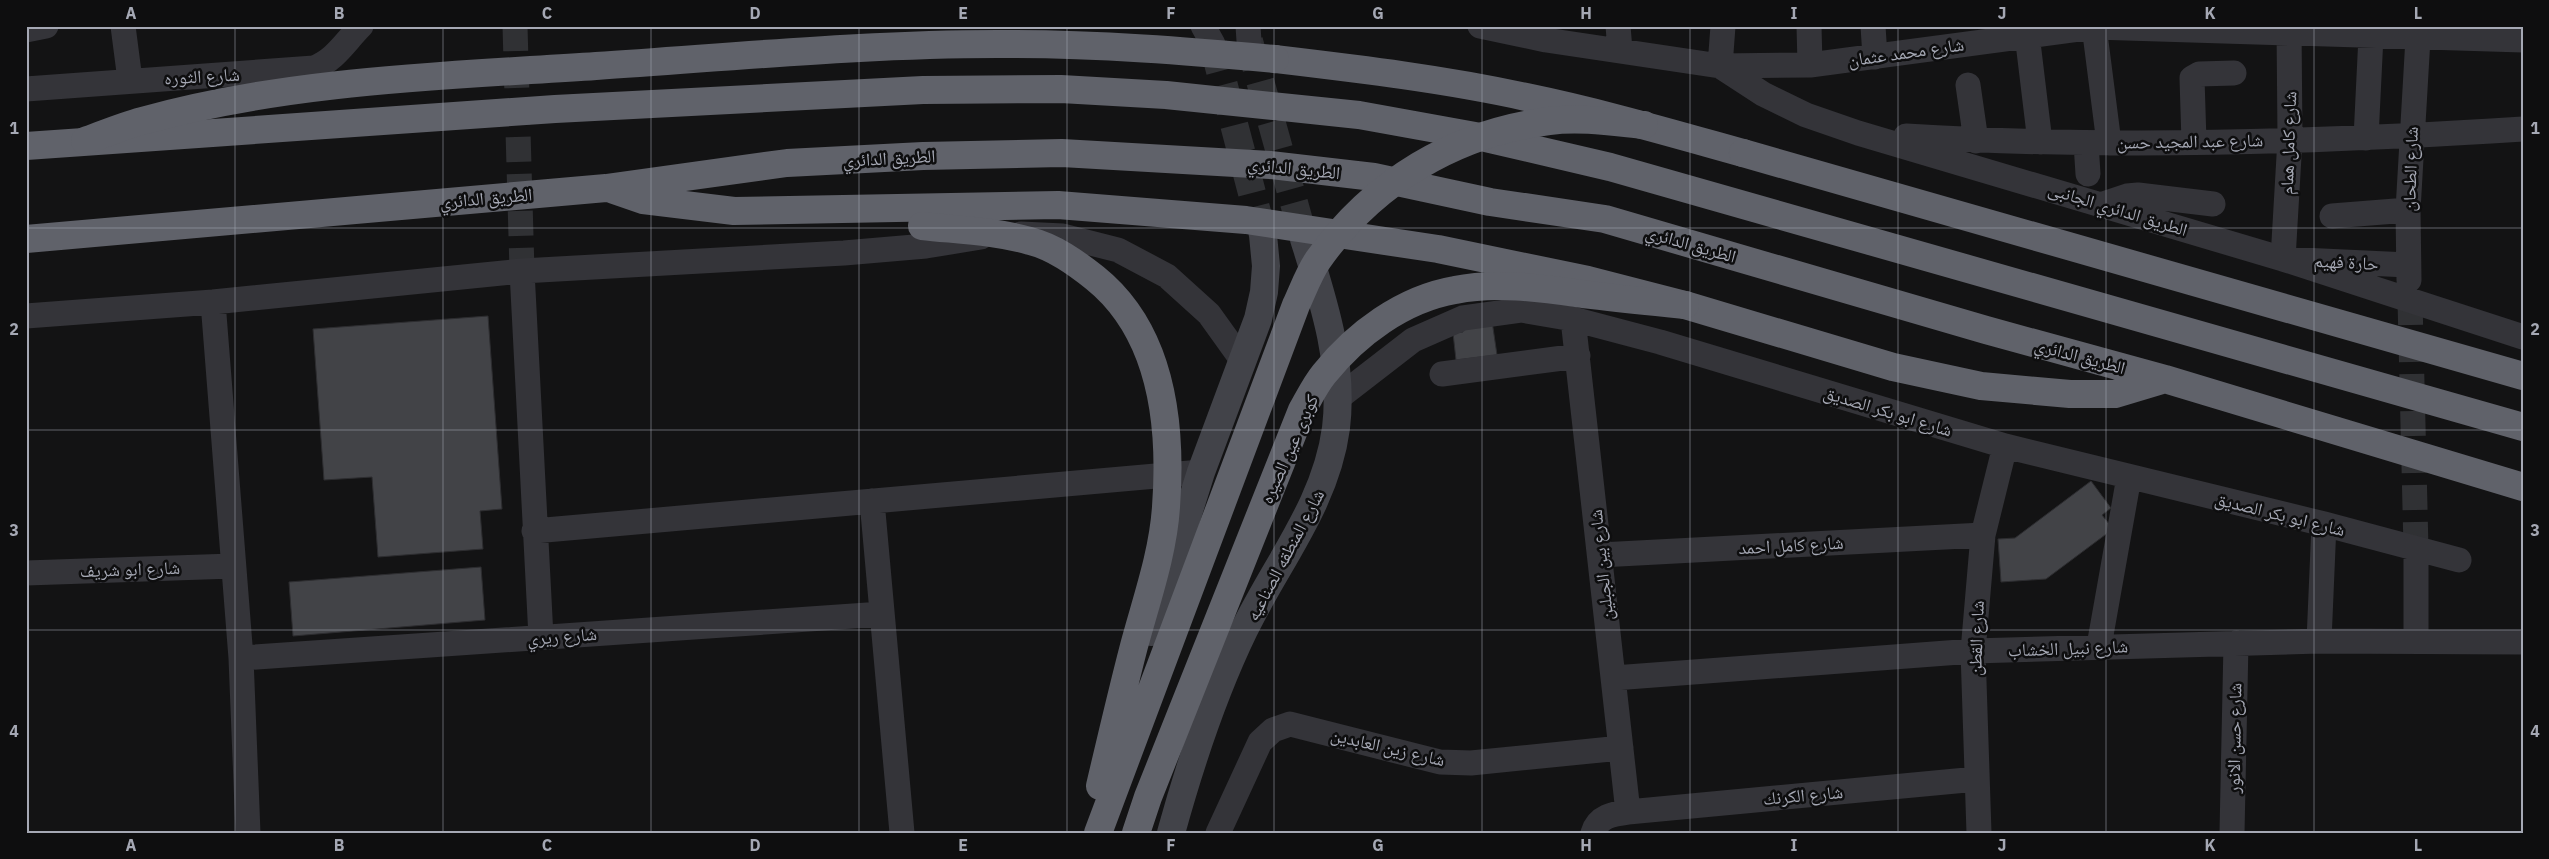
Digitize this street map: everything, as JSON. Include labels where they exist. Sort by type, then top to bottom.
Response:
[{"type":"highway","points":[[86,141],[140,121],[196,108],[309,89],[553,69],[902,46],[1010,44],[1187,51],[1359,69],[1526,97],[1644,125],[2523,376]]},
{"type":"highway","points":[[26,146],[554,109],[923,90],[1061,89],[1166,95],[1359,114],[1486,138],[1610,167],[2523,427]]},
{"type":"highway","points":[[1098,833],[1296,305],[1317,262],[1340,232],[1379,192],[1418,165],[1460,144],[1504,129],[1550,121],[1598,120],[1644,125]]},
{"type":"highway","name":"الطريق الدائري","points":[[26,240],[606,188],[787,163],[923,156],[1062,153],[1251,163],[1374,177],[1490,202],[1605,218],[1986,330],[2165,379],[2523,487]]},
{"type":"highway","points":[[606,188],[642,200],[673,205],[764,211],[825,220],[988,232],[1032,241],[1073,260],[1108,289],[1136,324],[1155,365],[1167,436],[1166,508],[1153,578],[1089,833]]},
{"type":"highway","points":[[764,211],[1058,205],[1246,220],[1362,236],[1504,261],[1685,305],[1892,367],[1981,386],[2070,394],[2115,394],[2165,379]]},
{"type":"highway","name":"كوبرى عين الصيره","points":[[1136,833],[1151,788],[1302,410],[1322,376],[1349,346],[1380,321],[1416,302],[1454,290],[1494,286],[1534,288],[1685,305]]},
{"type":"street","points":[[26,30],[46,26]]},
{"type":"street","points":[[123,26],[130,80]]},
{"type":"street","points":[[338,54],[340,26]]},
{"type":"street","name":"شارع الثوره","points":[[26,89],[130,80],[300,71],[327,63],[338,54],[360,26]]},
{"type":"street","points":[[1480,26],[1619,38]]},
{"type":"street","points":[[1720,66],[1723,26]]},
{"type":"street","points":[[1809,26],[1810,65]]},
{"type":"street","points":[[1873,26],[1875,57]]},
{"type":"street","points":[[2088,174],[2097,143],[2094,27]]},
{"type":"street","name":"شارع محمد عثمان","points":[[1619,38],[1720,66],[1810,65],[1875,57],[1952,35],[2094,27],[2290,30],[2371,36],[2523,40]]},
{"type":"street","points":[[2026,30],[2040,142]]},
{"type":"street","name":"شارع كامل همام","points":[[2283,259],[2290,139],[2290,30]]},
{"type":"street","points":[[2366,138],[2371,36]]},
{"type":"street","name":"شارع الطحان","points":[[2410,300],[2408,210],[2418,38]]},
{"type":"street","name":"الطريق الدائري الجانبى","points":[[1720,66],[1763,94],[1806,115],[1858,133],[2103,204],[2283,259],[2523,337]]},
{"type":"street","points":[[2194,142],[2192,78],[2199,74],[2234,73]]},
{"type":"street","points":[[1968,84],[1976,141]]},
{"type":"street","name":"شارع عبد المجيد حسن","points":[[1858,133],[1976,141],[2097,143],[2366,138],[2523,129]]},
{"type":"street","points":[[2103,204],[2128,196],[2138,195],[2213,204]]},
{"type":"street","points":[[2332,216],[2408,210]]},
{"type":"street","points":[[26,316],[213,302],[522,270],[844,253],[926,246],[1007,234],[1063,236],[1118,250],[1167,276],[1210,314],[1242,360]]},
{"type":"street","points":[[1089,833],[1200,472],[1258,319],[1264,292],[1266,266],[1263,235]]},
{"type":"street","name":"شارع المنطقه الصناعيه","points":[[1171,833],[1183,789],[1217,694],[1244,630],[1311,511],[1323,484],[1331,456],[1338,398],[1332,334],[1304,239]]},
{"type":"street","name":"حارة فهيم","points":[[2283,259],[2408,265]]},
{"type":"street","points":[[522,270],[534,531],[541,637]]},
{"type":"street","points":[[213,302],[241,658],[248,833]]},
{"type":"street","name":"شارع ابو بكر الصديق","points":[[1338,398],[1413,340],[1463,318],[1522,310],[1573,319],[1660,342],[2005,446],[2324,524],[2459,560]]},
{"type":"street","name":"شارع بين الجبلين","points":[[1573,319],[1628,812]]},
{"type":"street","points":[[1442,374],[1578,356]]},
{"type":"street","name":"شارع القطن","points":[[1979,833],[1974,651],[1983,535],[2005,446]]},
{"type":"street","points":[[534,531],[1200,472]]},
{"type":"street","points":[[2098,646],[2129,477]]},
{"type":"street","points":[[872,501],[902,833]]},
{"type":"street","points":[[2319,641],[2324,524]]},
{"type":"street","name":"شارع كامل احمد","points":[[1600,555],[1983,535]]},
{"type":"street","points":[[2416,549],[2416,640]]},
{"type":"street","name":"شارع ابو شريف","points":[[26,573],[233,566]]},
{"type":"street","name":"شارع ريري","points":[[241,658],[882,614]]},
{"type":"street","name":"شارع نبيل الخشاب","points":[[1614,678],[1974,651],[2098,646],[2416,640],[2523,642]]},
{"type":"street","name":"شارع حسن الانور","points":[[2232,833],[2236,643]]},
{"type":"street","name":"شارع زين العابدين","points":[[1218,833],[1260,742],[1273,730],[1290,724],[1440,762],[1471,763],[1621,748]]},
{"type":"street","name":"شارع الكرنك","points":[[1594,833],[1595,826],[1602,819],[1628,812],[1977,778]]},
{"type":"building","points":[[488,316],[502,509],[480,511],[483,549],[378,557],[372,477],[324,480],[313,329]]},
{"type":"building","points":[[1492,321],[1497,355],[1456,360],[1453,333],[1463,332],[1462,325]]},
{"type":"building","points":[[2091,481],[2111,508],[2102,515],[2113,529],[2046,579],[2001,582],[1998,539],[2015,538]]},
{"type":"building","points":[[481,567],[485,620],[293,636],[289,582]]},
{"type":"tunnel","points":[[515,26],[522,271]]},
{"type":"tunnel","points":[[1249,41],[1304,239]]},
{"type":"tunnel","points":[[1213,44],[1263,235]]},
{"type":"tunnel","points":[[2410,300],[2416,549]]}]
